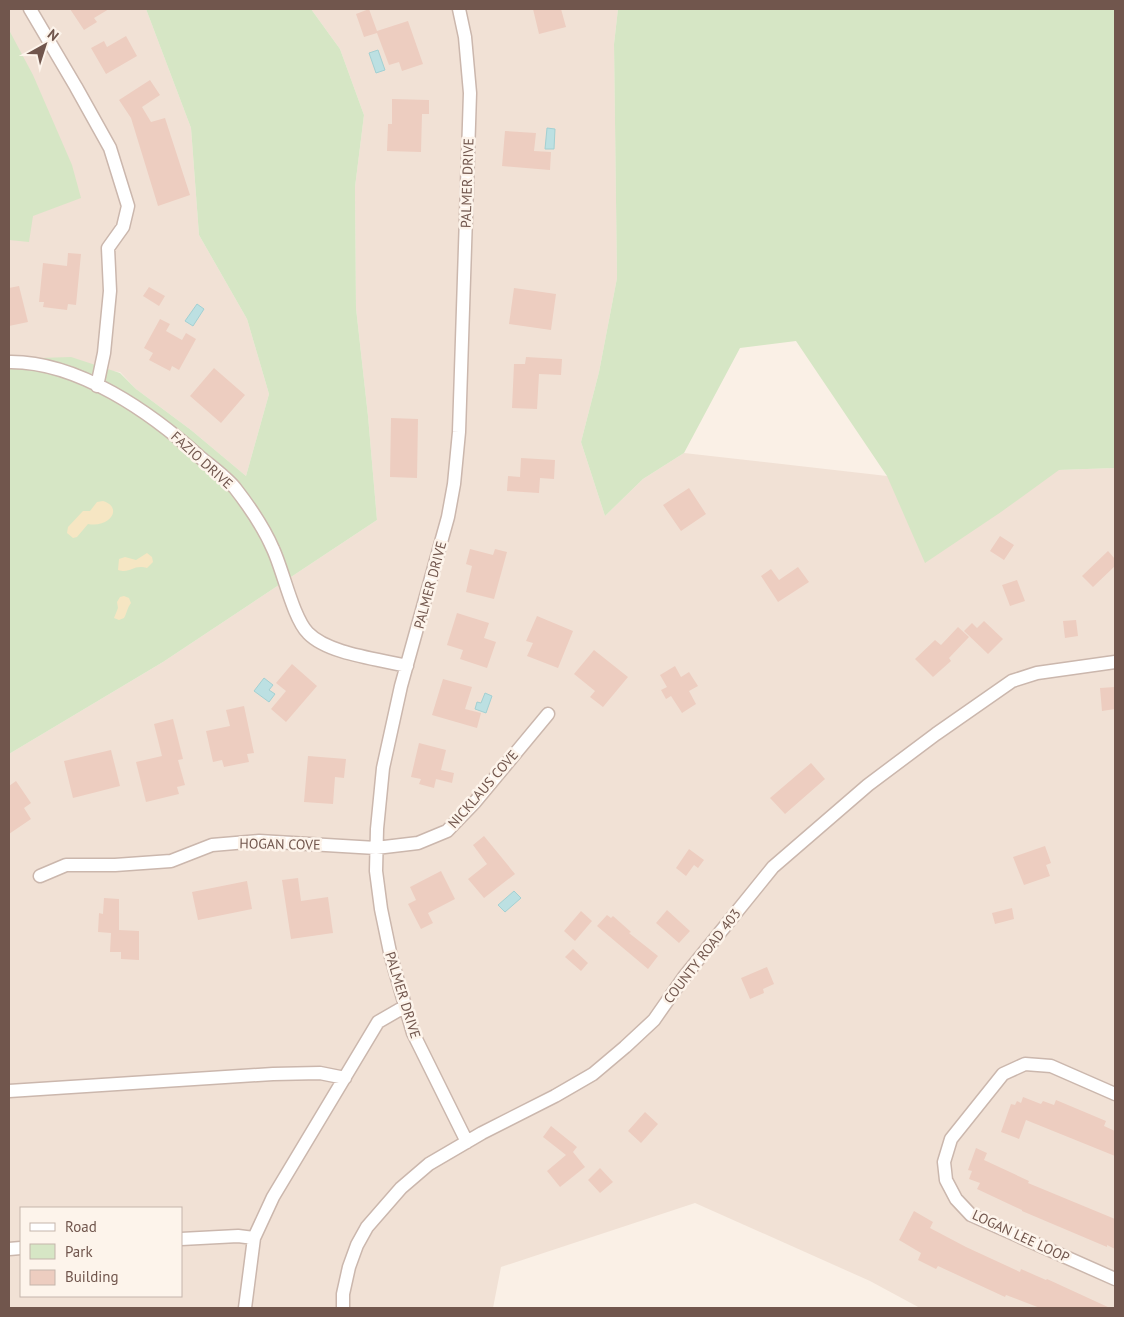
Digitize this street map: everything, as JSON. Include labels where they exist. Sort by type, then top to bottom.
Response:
[{"type":"street","points":[[30,9],[110,148],[128,206],[123,227],[108,248],[110,291],[104,353],[97,386]]},
{"type":"street","name":"PALMER DRIVE","points":[[458,9],[465,37],[470,93],[458,432],[454,484],[448,517],[399,694],[384,768],[376,848],[376,871],[381,909],[391,957],[416,1042],[467,1142]]},
{"type":"street","name":"FAZIO DRIVE","points":[[9,362],[35,364],[76,374],[166,427],[234,488],[256,520],[273,549],[306,632],[332,649],[407,666]]},
{"type":"street","name":"COUNTY ROAD 403","points":[[343,1308],[349,1267],[357,1245],[367,1227],[401,1188],[428,1164],[593,1074],[626,1047],[654,1020],[684,977],[772,867],[868,785],[936,734],[1012,681],[1037,673],[1115,662]]},
{"type":"street","name":"NICKLAUS COVE","points":[[376,848],[418,843],[446,831],[474,802],[548,714]]},
{"type":"street","name":"HOGAN COVE","points":[[40,876],[66,864],[115,865],[172,861],[212,845],[221,844],[259,841],[376,848]]},
{"type":"street","points":[[245,1308],[254,1238],[273,1197],[378,1022],[404,1006]]},
{"type":"street","name":"LOGAN LEE LOOP","points":[[1115,1094],[1051,1066],[1025,1064],[1004,1074],[951,1140],[944,1162],[946,1180],[956,1199],[971,1215],[1115,1279]]},
{"type":"street","points":[[9,1091],[273,1074],[320,1073],[344,1078]]},
{"type":"street","points":[[182,1239],[238,1236],[254,1238]]},
{"type":"shaded area","points":[[9,9],[146,9],[191,128],[199,235],[247,319],[269,394],[246,476],[191,430],[136,389],[120,372],[9,360]]},
{"type":"shaded area","points":[[311,9],[618,9],[614,44],[617,278],[599,372],[581,442],[605,516],[643,479],[684,453],[887,476],[1115,468],[1115,1308],[920,1308],[870,1281],[695,1203],[501,1267],[493,1308],[9,1308],[9,754],[163,662],[377,520],[356,308],[355,187],[364,115],[340,49]]},
{"type":"green space","points":[[146,9],[311,9],[340,49],[364,115],[355,187],[356,308],[377,520],[163,662],[9,754],[9,359],[71,357],[120,373],[136,389],[191,430],[246,476],[269,394],[247,319],[199,235],[191,128]]},
{"type":"green space","points":[[618,9],[1115,9],[1115,468],[1059,470],[925,563],[887,476],[796,341],[740,348],[684,453],[643,479],[605,516],[581,442],[599,372],[617,278],[614,44]]},
{"type":"green space","points":[[9,30],[33,75],[72,165],[81,198],[33,216],[29,242],[9,240]]},
{"type":"sand","points":[[103,501],[112,508],[112,516],[108,520],[103,523],[88,524],[77,537],[73,538],[67,533],[68,527],[83,511],[90,511],[97,502]]},
{"type":"sand","points":[[147,553],[152,557],[153,562],[147,568],[138,567],[126,571],[118,570],[119,559],[125,557],[136,560]]},
{"type":"sand","points":[[120,597],[129,598],[131,603],[124,618],[119,620],[114,618],[118,608],[117,602]]},
{"type":"water","points":[[378,50],[385,70],[376,73],[369,53]]},
{"type":"water","points":[[547,128],[555,129],[554,149],[545,149]]},
{"type":"water","points":[[197,304],[204,309],[193,326],[185,321]]},
{"type":"water","points":[[264,678],[273,685],[269,690],[275,694],[269,702],[254,691]]},
{"type":"water","points":[[485,693],[492,696],[486,713],[475,709],[477,702],[481,703]]},
{"type":"water","points":[[514,891],[521,898],[505,912],[498,905]]},
{"type":"building","points":[[70,9],[109,9],[94,18],[97,22],[84,30]]},
{"type":"building","points":[[369,9],[377,31],[408,21],[423,64],[402,71],[399,62],[389,65],[377,33],[364,37],[356,14]]},
{"type":"building","points":[[533,9],[561,9],[566,27],[539,34]]},
{"type":"building","points":[[126,36],[137,56],[106,74],[91,48],[104,41],[107,47]]},
{"type":"building","points":[[150,80],[160,95],[142,107],[151,122],[165,118],[190,195],[158,206],[131,118],[119,100]]},
{"type":"building","points":[[392,99],[429,100],[429,114],[422,114],[421,152],[387,151],[388,124],[392,124]]},
{"type":"building","points":[[505,131],[536,133],[534,151],[551,152],[550,170],[502,166]]},
{"type":"building","points":[[68,253],[81,254],[76,305],[68,304],[67,310],[43,307],[44,302],[39,302],[43,263],[67,266]]},
{"type":"building","points":[[19,286],[28,322],[9,326],[9,288]]},
{"type":"building","points":[[149,287],[165,296],[159,306],[143,296]]},
{"type":"building","points":[[514,288],[556,294],[551,330],[509,324]]},
{"type":"building","points":[[160,319],[170,324],[166,331],[182,340],[186,333],[196,339],[179,370],[172,366],[170,371],[149,360],[153,353],[144,348]]},
{"type":"building","points":[[526,357],[562,359],[561,375],[539,374],[537,409],[512,408],[514,364],[525,364]]},
{"type":"building","points":[[214,368],[245,395],[221,423],[190,396]]},
{"type":"building","points":[[391,418],[418,419],[417,478],[390,477]]},
{"type":"building","points":[[521,458],[555,460],[554,479],[540,478],[539,493],[507,491],[508,476],[520,477]]},
{"type":"building","points":[[689,488],[706,514],[681,531],[663,505]]},
{"type":"building","points":[[1000,536],[1014,545],[1004,560],[990,551]]},
{"type":"building","points":[[470,549],[493,555],[495,549],[507,552],[494,599],[466,592],[472,566],[466,564]]},
{"type":"building","points":[[1108,551],[1115,559],[1115,566],[1093,587],[1082,576]]},
{"type":"building","points":[[798,567],[809,582],[778,602],[761,576],[771,569],[779,580]]},
{"type":"building","points":[[1017,580],[1025,601],[1010,606],[1002,585]]},
{"type":"building","points":[[457,613],[489,623],[484,638],[496,642],[487,668],[460,659],[463,650],[447,645]]},
{"type":"building","points":[[537,616],[573,631],[558,668],[527,656],[533,643],[526,641]]},
{"type":"building","points":[[1076,620],[1078,636],[1065,638],[1063,621]]},
{"type":"building","points":[[984,621],[1003,639],[988,654],[964,631],[972,623],[977,628]]},
{"type":"building","points":[[958,627],[969,637],[949,658],[951,661],[933,677],[915,659],[935,640],[941,645]]},
{"type":"building","points":[[594,650],[628,677],[603,707],[590,697],[595,691],[574,674]]},
{"type":"building","points":[[292,664],[317,686],[286,722],[271,709],[286,691],[276,683]]},
{"type":"building","points":[[675,666],[681,677],[689,672],[698,686],[689,691],[696,704],[682,713],[671,696],[666,699],[661,690],[667,687],[660,675]]},
{"type":"building","points":[[443,679],[472,687],[465,709],[481,713],[477,728],[432,715]]},
{"type":"building","points":[[1115,687],[1115,709],[1102,711],[1100,688]]},
{"type":"building","points":[[244,706],[254,753],[247,754],[249,762],[224,767],[222,760],[213,762],[206,731],[230,726],[226,710]]},
{"type":"building","points":[[173,719],[183,759],[178,760],[185,785],[177,787],[179,794],[146,802],[136,762],[162,756],[154,724]]},
{"type":"building","points":[[419,743],[446,750],[441,770],[454,773],[452,783],[436,779],[434,788],[419,784],[421,779],[411,777]]},
{"type":"building","points":[[111,750],[120,786],[73,798],[64,761]]},
{"type":"building","points":[[308,756],[346,759],[344,778],[335,777],[333,804],[304,802]]},
{"type":"building","points":[[811,763],[825,779],[785,814],[770,798]]},
{"type":"building","points":[[16,781],[31,803],[24,808],[31,819],[9,834],[9,786]]},
{"type":"building","points":[[484,836],[515,874],[484,898],[468,879],[487,864],[473,845]]},
{"type":"building","points":[[1045,846],[1051,863],[1046,865],[1050,876],[1024,885],[1013,857]]},
{"type":"building","points":[[689,849],[704,860],[698,868],[694,865],[686,876],[676,868]]},
{"type":"building","points":[[441,871],[455,899],[428,913],[433,923],[421,929],[408,904],[416,900],[410,887]]},
{"type":"building","points":[[298,878],[301,901],[328,897],[333,933],[291,939],[282,880]]},
{"type":"building","points":[[247,881],[252,909],[198,920],[192,892]]},
{"type":"building","points":[[104,898],[119,899],[119,930],[139,931],[139,960],[121,959],[121,952],[110,952],[111,933],[98,932],[99,913],[103,914]]},
{"type":"building","points":[[1012,908],[1014,919],[995,924],[992,913]]},
{"type":"building","points":[[667,910],[690,931],[679,943],[656,923]]},
{"type":"building","points":[[581,911],[592,921],[575,941],[564,931]]},
{"type":"building","points":[[607,915],[611,918],[613,916],[631,932],[629,933],[658,956],[648,969],[597,926]]},
{"type":"building","points":[[573,949],[588,963],[581,971],[565,957]]},
{"type":"building","points":[[767,967],[774,984],[763,989],[764,993],[750,999],[741,978]]},
{"type":"building","points":[[1023,1097],[1041,1104],[1043,1101],[1054,1105],[1056,1100],[1106,1121],[1104,1126],[1115,1131],[1115,1156],[1026,1120],[1019,1139],[1001,1132],[1011,1104],[1015,1105],[1017,1101],[1021,1103]]},
{"type":"building","points":[[645,1112],[658,1124],[641,1143],[628,1131]]},
{"type":"building","points":[[551,1126],[577,1147],[573,1152],[585,1167],[560,1187],[547,1171],[566,1155],[543,1137]]},
{"type":"building","points":[[976,1148],[987,1153],[984,1160],[1029,1181],[1028,1183],[1115,1219],[1115,1249],[1022,1211],[977,1189],[980,1183],[969,1179],[972,1171],[968,1170]]},
{"type":"building","points":[[600,1168],[613,1182],[600,1193],[588,1180]]},
{"type":"building","points":[[914,1211],[933,1222],[930,1228],[966,1247],[1020,1272],[1021,1269],[1047,1279],[1110,1308],[1040,1308],[1006,1295],[1005,1297],[938,1266],[936,1269],[918,1260],[921,1253],[899,1240]]}]
